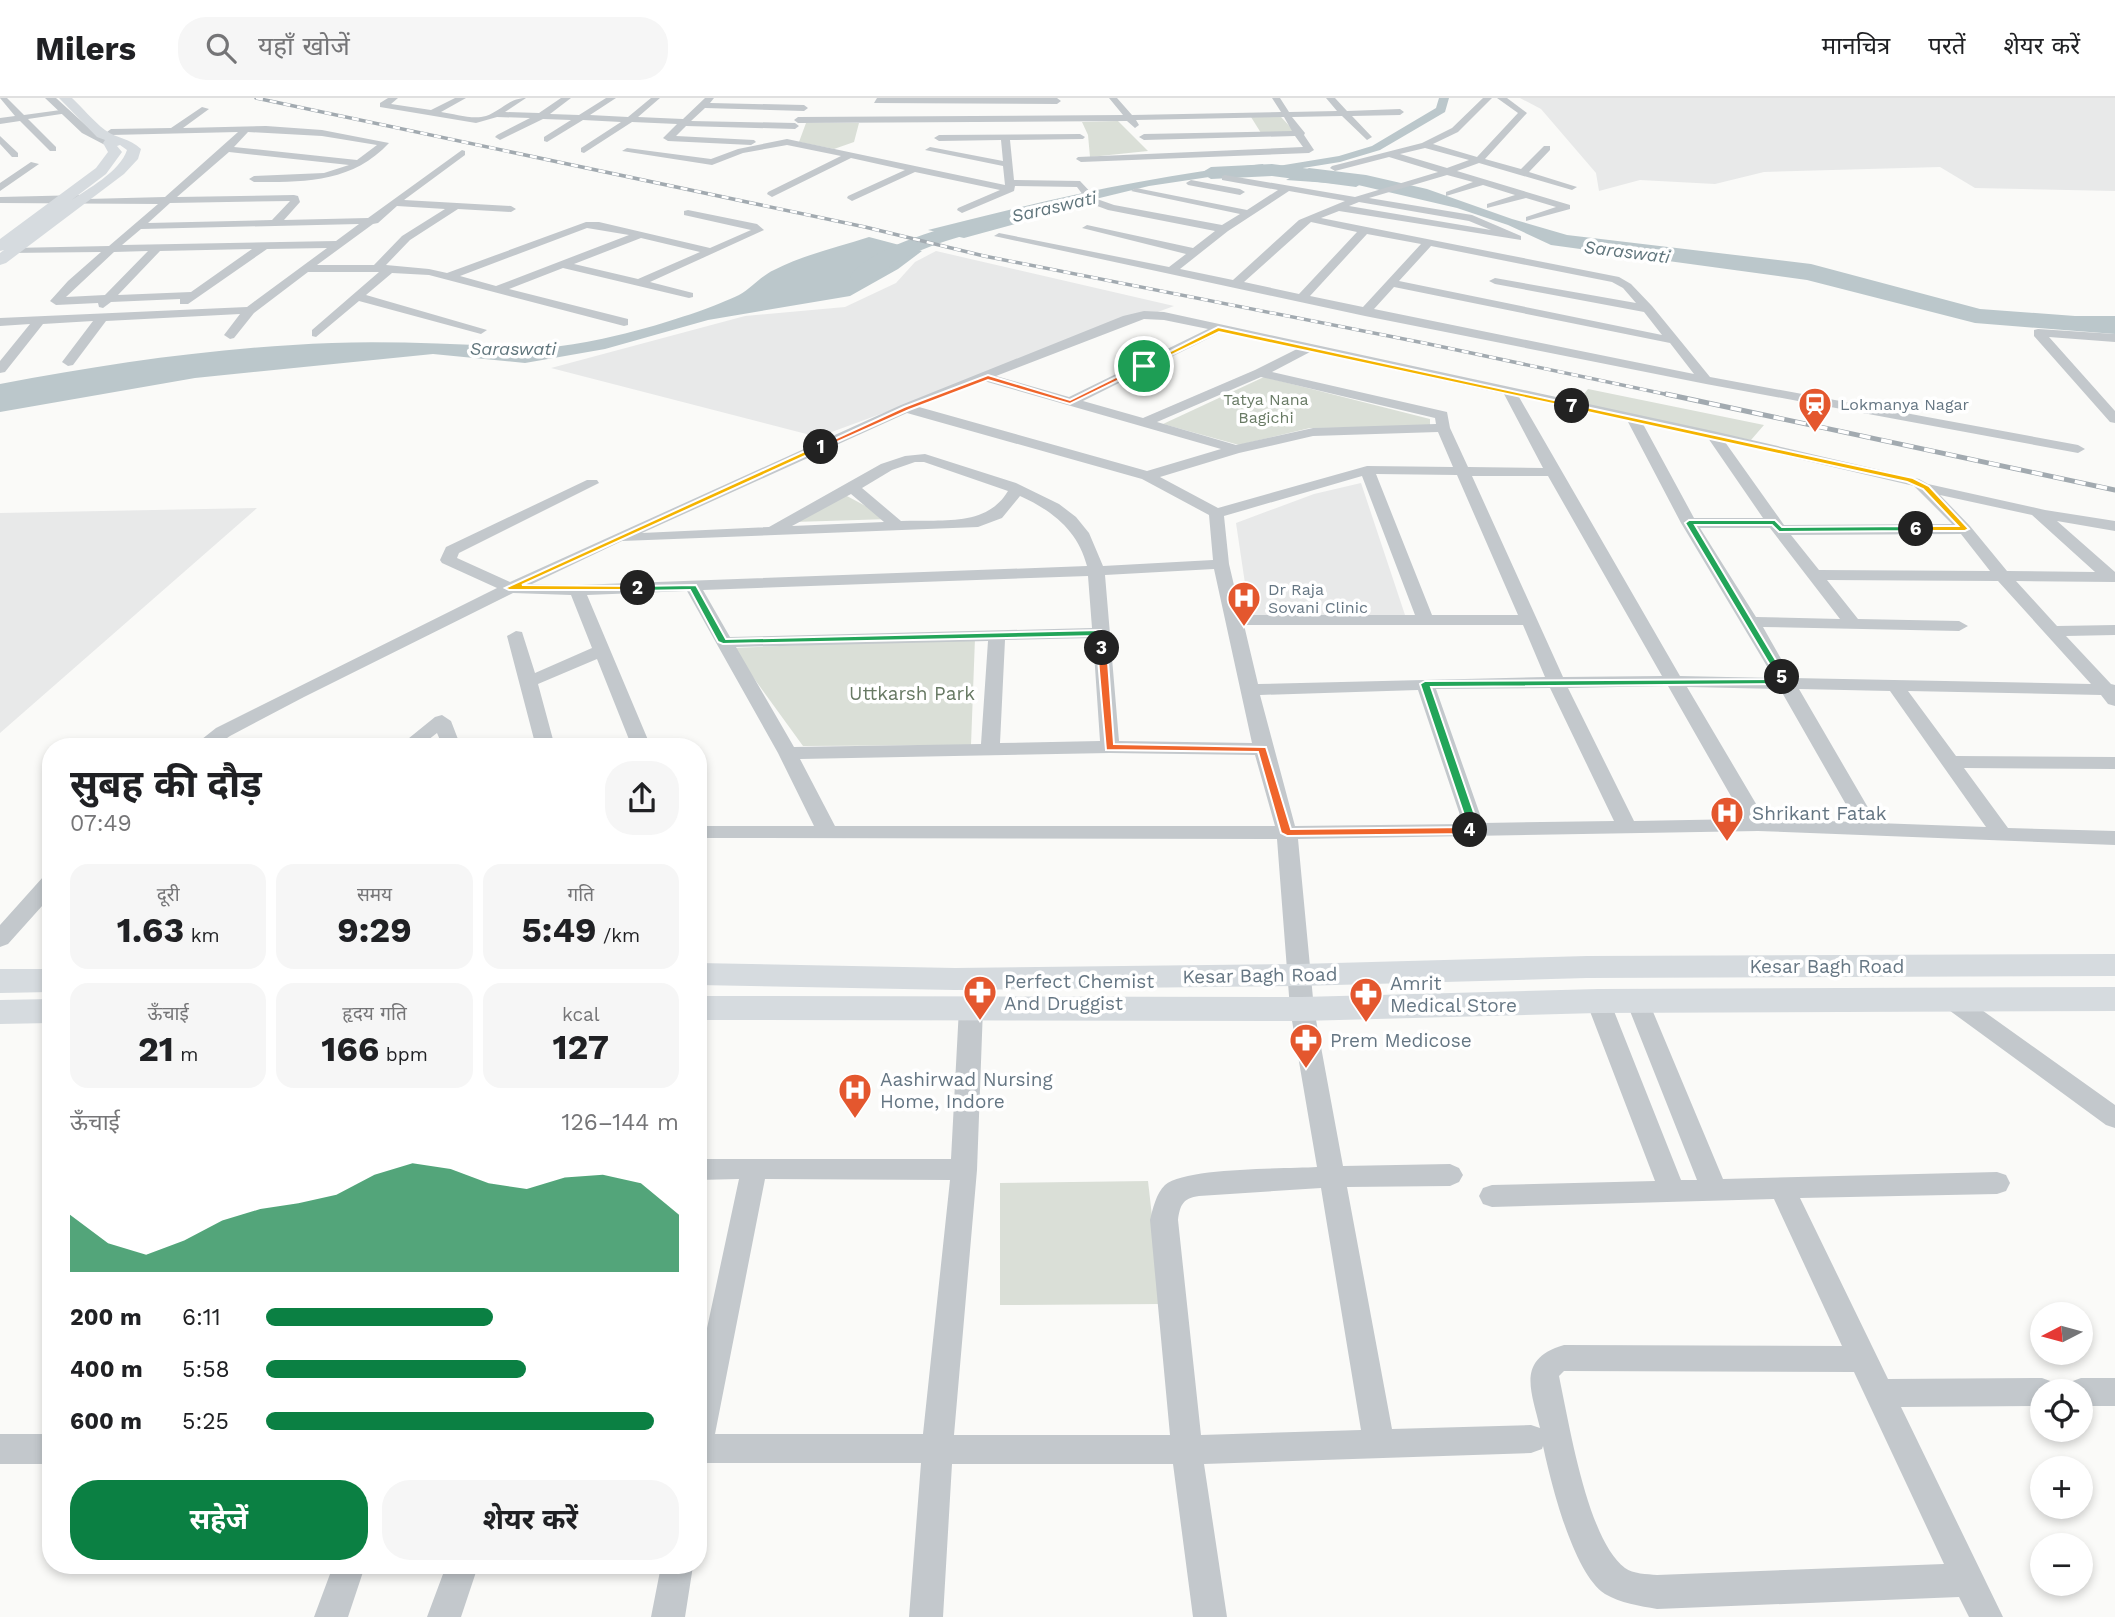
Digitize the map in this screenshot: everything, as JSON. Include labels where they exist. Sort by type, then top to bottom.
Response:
[{"type":"main road","points":[[4,253],[80,200],[131,159],[134,149],[102,134],[69,103]]},
{"type":"main road","points":[[4,253],[62,198],[108,164],[115,152],[114,139]]},
{"type":"main road","name":"Kesar Bagh Road","points":[[707,974],[955,979],[1299,975],[1587,967],[2115,965]]},
{"type":"main road","points":[[0,981],[42,980]]},
{"type":"main road","name":"Kesar Bagh Road","points":[[707,1008],[1302,1009],[1598,1001],[2115,999]]},
{"type":"main road","points":[[0,1012],[42,1011]]},
{"type":"street","points":[[2,98],[53,149]]},
{"type":"street","points":[[50,98],[69,103]]},
{"type":"street","points":[[394,98],[383,105],[477,120],[496,114],[523,98]]},
{"type":"street","points":[[430,114],[462,98]]},
{"type":"street","points":[[500,137],[541,116],[567,98]]},
{"type":"street","points":[[547,139],[611,98]]},
{"type":"street","points":[[584,150],[630,120],[656,98]]},
{"type":"street","points":[[627,151],[712,162],[734,153],[782,142],[797,123],[809,98]]},
{"type":"street","points":[[1113,98],[1158,155]]},
{"type":"street","points":[[1080,159],[1309,150],[1301,133],[1276,98]]},
{"type":"street","points":[[1330,98],[1367,138]]},
{"type":"street","points":[[1335,168],[1425,145],[1455,131],[1488,98]]},
{"type":"street","points":[[1235,284],[1309,219],[1370,194],[1418,182],[1479,160],[1523,113],[1501,98]]},
{"type":"street","points":[[866,131],[877,100],[1056,100],[1079,119],[1081,185],[1093,201],[1122,210],[1224,229]]},
{"type":"street","points":[[804,108],[706,101],[667,138],[782,142],[835,152],[849,151],[870,159],[914,169],[1010,186],[1081,185]]},
{"type":"street","points":[[0,121],[69,103]]},
{"type":"street","points":[[496,114],[683,123],[797,123],[1400,112],[1393,105]]},
{"type":"street","points":[[174,130],[205,109]]},
{"type":"street","points":[[895,164],[937,147],[943,120]]},
{"type":"street","points":[[114,139],[174,130],[246,129],[313,132],[375,140],[384,144],[359,163],[331,176],[254,180]]},
{"type":"street","points":[[195,295],[56,301],[246,129]]},
{"type":"street","points":[[1144,137],[1301,133]]},
{"type":"street","points":[[939,138],[1080,136]]},
{"type":"street","points":[[1005,137],[1010,186]]},
{"type":"street","points":[[0,139],[15,155]]},
{"type":"street","points":[[1425,145],[1572,187]]},
{"type":"street","points":[[1523,173],[1547,148]]},
{"type":"street","points":[[226,149],[359,163]]},
{"type":"street","points":[[930,150],[1006,164]]},
{"type":"street","points":[[772,194],[849,151]]},
{"type":"street","points":[[230,335],[250,310],[462,153]]},
{"type":"street","points":[[226,207],[280,155]]},
{"type":"street","points":[[1392,155],[1566,207],[1530,219]]},
{"type":"street","points":[[849,170],[870,159]]},
{"type":"street","points":[[1349,163],[1372,170]]},
{"type":"street","points":[[0,188],[34,164]]},
{"type":"street","points":[[852,198],[914,169]]},
{"type":"street","points":[[1395,176],[1418,182]]},
{"type":"street","points":[[1225,178],[1472,219],[1517,238],[1334,207]]},
{"type":"street","points":[[1450,194],[1483,182]]},
{"type":"street","points":[[1191,183],[1273,198]]},
{"type":"street","points":[[962,210],[1010,186]]},
{"type":"street","points":[[1171,271],[1224,229],[1286,189]]},
{"type":"street","points":[[1136,191],[1248,213]]},
{"type":"street","points":[[1490,206],[1525,195]]},
{"type":"street","points":[[0,200],[294,198],[295,202],[276,222]]},
{"type":"street","points":[[396,203],[511,209]]},
{"type":"street","points":[[316,333],[358,297],[406,238],[456,206]]},
{"type":"street","points":[[1111,216],[1122,210]]},
{"type":"street","points":[[641,282],[759,230],[753,226],[688,213]]},
{"type":"street","points":[[208,224],[217,215]]},
{"type":"street","points":[[1309,219],[1615,279],[1627,286],[1648,309],[1706,380]]},
{"type":"street","points":[[137,226],[373,220]]},
{"type":"street","points":[[1076,233],[1099,222]]},
{"type":"street","points":[[448,276],[581,226],[599,225],[711,251]]},
{"type":"street","points":[[1087,228],[1194,252]]},
{"type":"street","points":[[1301,298],[1364,231]]},
{"type":"street","points":[[498,289],[639,235]]},
{"type":"street","points":[[999,236],[1059,242],[1171,271],[1365,312],[1706,380],[2078,449]]},
{"type":"street","points":[[1365,312],[1428,243]]},
{"type":"street","points":[[168,314],[267,244]]},
{"type":"street","points":[[4,253],[159,246],[341,244]]},
{"type":"street","points":[[68,362],[106,300],[159,246]]},
{"type":"street","points":[[1472,299],[1495,281],[1513,259]]},
{"type":"street","points":[[565,265],[689,295]]},
{"type":"street","points":[[307,269],[383,268],[448,276],[624,322]]},
{"type":"street","points":[[1495,281],[1648,309]]},
{"type":"street","points":[[1391,283],[1671,340]]},
{"type":"street","points":[[358,297],[481,330]]},
{"type":"street","points":[[0,322],[250,310]]},
{"type":"street","points":[[215,738],[261,712],[509,588],[617,538],[906,408],[1136,316],[1164,317],[1713,435],[1899,477],[1926,488],[2043,514],[2115,526]]},
{"type":"street","points":[[0,369],[40,320]]},
{"type":"street","points":[[1070,402],[1218,329]]},
{"type":"street","points":[[2115,338],[2038,334],[2115,419]]},
{"type":"street","points":[[1145,422],[1260,373],[1306,349]]},
{"type":"street","points":[[0,351],[15,350]]},
{"type":"street","points":[[1260,373],[1442,415],[1443,428],[1557,683],[1628,829]]},
{"type":"street","points":[[988,377],[1236,449]]},
{"type":"street","points":[[1510,393],[1758,825]]},
{"type":"street","points":[[906,408],[1147,476],[1216,513],[1367,470],[1553,472]]},
{"type":"street","points":[[1633,419],[1689,523],[1751,622],[1870,829]]},
{"type":"street","points":[[1147,476],[1236,449],[1313,432],[1443,428]]},
{"type":"street","points":[[1713,435],[1777,526],[1853,624]]},
{"type":"street","points":[[771,531],[895,462],[914,457],[925,457],[1017,489],[1062,514],[1082,534],[1091,551],[1096,571],[1110,747]]},
{"type":"street","points":[[1367,470],[1426,621]]},
{"type":"street","points":[[592,483],[452,550],[448,560],[509,588],[577,590],[1222,564]]},
{"type":"street","points":[[852,487],[898,526]]},
{"type":"street","points":[[1926,488],[1965,529],[2003,577],[2112,693]]},
{"type":"street","points":[[617,538],[978,523],[1005,510],[1017,489]]},
{"type":"street","points":[[1216,513],[1222,564],[1234,620],[1263,749],[1287,833],[1302,1009],[1379,1443]]},
{"type":"street","points":[[2043,514],[2112,578]]},
{"type":"street","points":[[1689,523],[1965,529]]},
{"type":"street","points":[[1815,575],[2112,578]]},
{"type":"street","points":[[693,587],[788,752],[827,831]]},
{"type":"street","points":[[577,590],[638,738]]},
{"type":"street","points":[[1234,620],[1531,620]]},
{"type":"street","points":[[1751,622],[1959,626]]},
{"type":"street","points":[[2053,631],[2115,630]]},
{"type":"street","points":[[723,642],[1101,633]]},
{"type":"street","points":[[990,749],[997,635]]},
{"type":"street","points":[[516,636],[543,738]]},
{"type":"street","points":[[528,682],[601,650]]},
{"type":"street","points":[[1251,690],[1425,684],[1675,681],[2112,693]]},
{"type":"street","points":[[1425,684],[1475,830]]},
{"type":"street","points":[[1896,687],[2002,834]]},
{"type":"street","points":[[420,738],[442,722],[448,738]]},
{"type":"street","points":[[788,752],[1110,747],[1263,749]]},
{"type":"street","points":[[1951,762],[2115,763]]},
{"type":"street","points":[[707,832],[1287,833],[1758,825],[2115,838]]},
{"type":"street","points":[[0,940],[42,892]]},
{"type":"street","points":[[1950,999],[2115,1118]]},
{"type":"street","points":[[1992,999],[2011,1042]]},
{"type":"street","points":[[1598,1001],[1672,1190]]},
{"type":"street","points":[[1637,1001],[1714,1189]]},
{"type":"street","points":[[926,1617],[937,1449],[964,1170],[971,1008]]},
{"type":"street","points":[[707,1401],[754,1168]]},
{"type":"street","points":[[707,1170],[964,1170]]},
{"type":"street","points":[[1210,1617],[1187,1451],[1164,1220],[1166,1202],[1174,1192],[1190,1186],[1330,1177],[1450,1174]]},
{"type":"street","points":[[1492,1196],[1997,1183]]},
{"type":"street","points":[[1782,1188],[1986,1617]]},
{"type":"street","points":[[1863,1359],[1553,1360],[1547,1366],[1545,1375],[1556,1437],[1590,1547],[1600,1566],[1614,1580],[1633,1588],[1657,1592],[1969,1580]]},
{"type":"street","points":[[1879,1393],[2030,1392]]},
{"type":"street","points":[[2093,1392],[2115,1392]]},
{"type":"street","points":[[707,1446],[1187,1451],[1531,1439]]},
{"type":"street","points":[[0,1449],[42,1449]]},
{"type":"street","points":[[331,1617],[346,1574]]},
{"type":"street","points":[[444,1617],[459,1574]]},
{"type":"street","points":[[668,1617],[676,1574]]},
{"type":"shaded area","points":[[1520,98],[2115,98],[2115,191],[1975,188],[1940,167],[1764,172],[1715,184],[1640,180],[1599,191],[1596,173],[1541,109]]},
{"type":"shaded area","points":[[936,251],[1174,306],[818,437],[551,368],[745,316],[845,307],[896,283],[915,262]]},
{"type":"shaded area","points":[[1361,483],[1406,618],[1250,617],[1236,523],[1314,494]]},
{"type":"shaded area","points":[[257,508],[0,733],[0,513]]},
{"type":"green space","points":[[1251,117],[1281,117],[1295,132],[1261,133]]},
{"type":"green space","points":[[1118,121],[1148,151],[1090,157],[1088,135],[1082,122]]},
{"type":"green space","points":[[806,123],[859,123],[854,142],[834,149],[799,142]]},
{"type":"green space","name":"Tatya Nana Bagichi","points":[[1264,377],[1430,419],[1430,427],[1310,428],[1239,445],[1163,424]]},
{"type":"green space","points":[[1588,389],[1764,425],[1751,440],[1575,405]]},
{"type":"green space","points":[[845,495],[890,519],[794,522]]},
{"type":"green space","name":"Uttkarsh Park","points":[[975,638],[971,745],[803,746],[732,648]]},
{"type":"green space","points":[[1148,1181],[1162,1304],[1000,1305],[1000,1183]]},
{"type":"water","points":[[1263,164],[1268,174],[1229,174],[1149,186],[1079,203],[1041,217],[964,238],[928,230],[1136,182]]},
{"type":"water","points":[[1309,168],[1366,175],[1427,189],[1567,235],[1811,264],[1980,309],[2115,316],[2115,334],[1975,323],[1807,280],[1551,245],[1508,225],[1457,208],[1358,185],[1286,180]]},
{"type":"water","points":[[869,237],[922,251],[898,269],[850,296],[708,320],[605,349],[525,363],[433,354],[195,378],[0,412],[0,384],[166,357],[332,343],[417,343],[525,349],[587,342],[656,325],[717,305],[739,295],[785,265]]},
{"type":"waterway","points":[[1272,170],[1340,159],[1376,148],[1441,110],[1444,98]]},
{"type":"waterway","name":"Saraswati","points":[[1211,173],[1272,170],[1356,181]]},
{"type":"waterway","name":"Saraswati","points":[[861,276],[876,264],[911,247],[1005,218]]},
{"type":"railway","points":[[256,98],[865,227],[984,256],[1424,343],[1674,396]]},
{"type":"railway","points":[[1666,394],[2115,490]]},
{"type":"place","name":"Lokmanya Nagar","points":[[1815,434]]},
{"type":"place","name":"Dr Raja Sovani Clinic","points":[[1244,628]]},
{"type":"place","name":"Shrikant Fatak","points":[[1727,843]]},
{"type":"place","name":"Perfect Chemist And Druggist","points":[[980,1022]]},
{"type":"place","name":"Amrit Medical Store","points":[[1366,1024]]},
{"type":"place","name":"Prem Medicose","points":[[1306,1070]]},
{"type":"place","name":"Aashirwad Nursing Home, Indore","points":[[855,1120]]},
{"type":"route","points":[[1218,329],[1899,477],[1926,488],[1965,529],[1779,530],[1775,523],[1689,523],[1751,622],[1784,682],[1425,684],[1475,830],[1287,833],[1263,749],[1110,747],[1101,633],[723,642],[693,587],[577,590],[509,588],[906,408],[988,377],[1070,402],[1144,366],[1218,329]]}]
